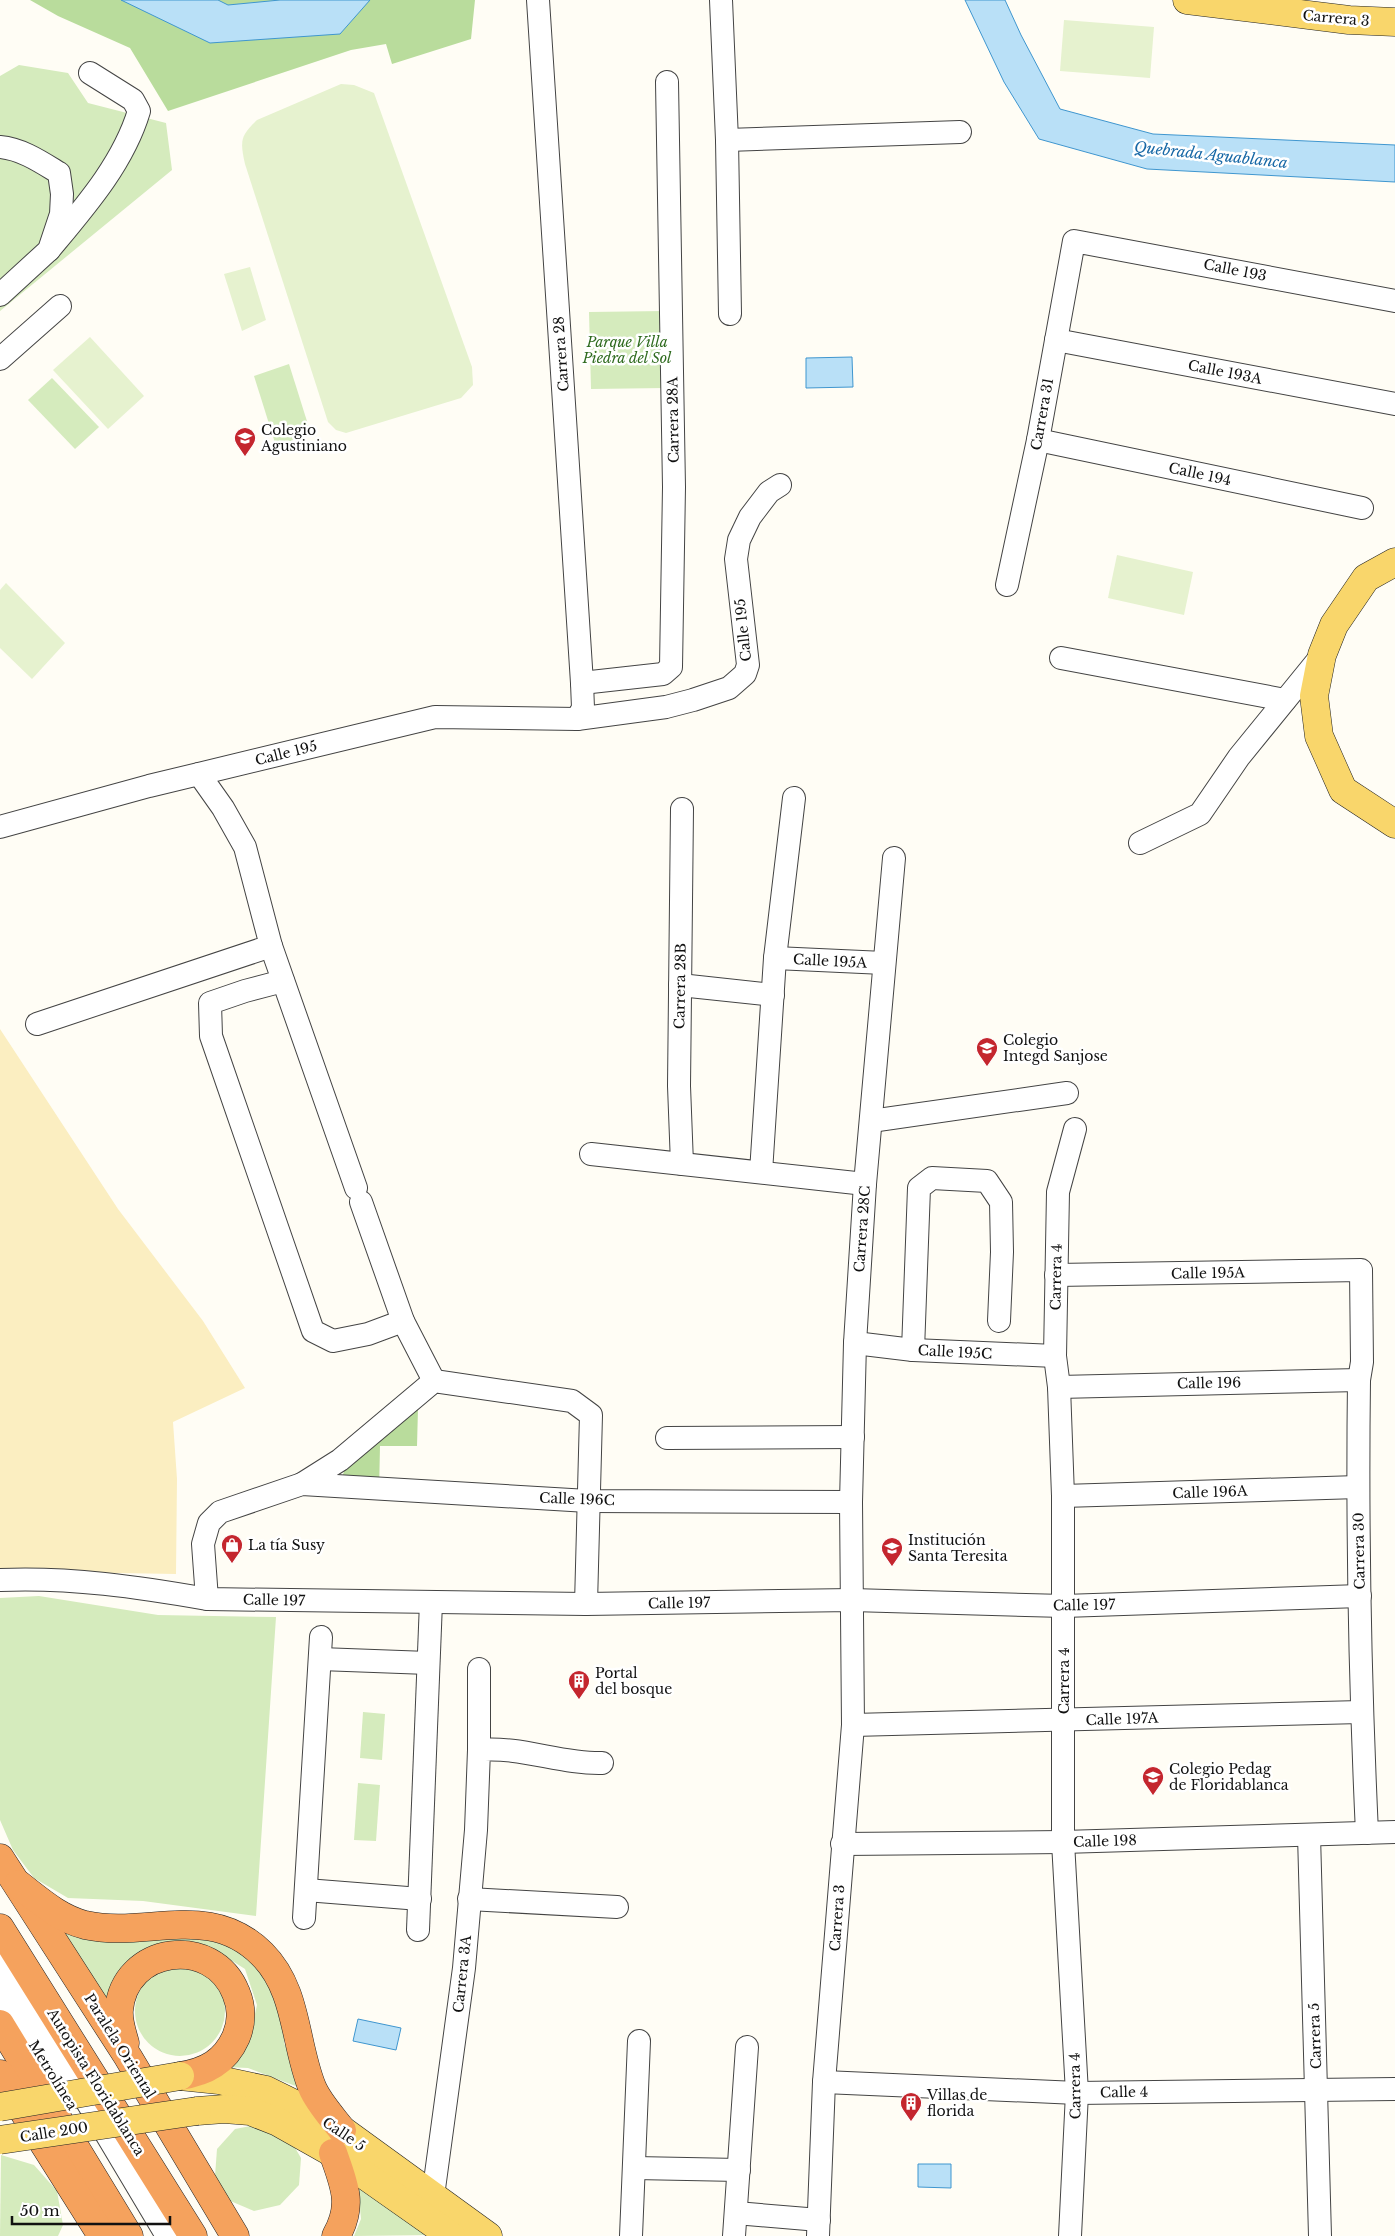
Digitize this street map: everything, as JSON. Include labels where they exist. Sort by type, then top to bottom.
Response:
[{"type":"highway","name":"Paralela Oriental","points":[[0,1858],[128,2057],[234,2234]]},
{"type":"highway","points":[[18,1884],[62,1917],[83,1924],[121,1930],[180,1923],[204,1925],[231,1934],[253,1946],[272,1966],[286,1989],[290,2001],[304,2064],[312,2089],[338,2142],[347,2202],[346,2215],[336,2236]]},
{"type":"highway","name":"Autopista Floridablanca","points":[[0,1928],[193,2236]]},
{"type":"highway","points":[[128,2057],[120,2025],[119,2010],[122,1994],[129,1980],[152,1960],[167,1955],[183,1954],[199,1957],[213,1963],[234,1986],[239,2001],[241,2017],[236,2039],[223,2058],[210,2068],[196,2074],[180,2076]]},
{"type":"highway","points":[[0,2024],[128,2236]]},
{"type":"highway","points":[[0,2074],[102,2236]]},
{"type":"highway","points":[[78,2236],[79,2202]]},
{"type":"main road","name":"Carrera 3","points":[[1187,0],[1349,20],[1395,22]]},
{"type":"main road","points":[[1395,562],[1366,578],[1334,625],[1322,655],[1314,696],[1320,736],[1343,790],[1395,824]]},
{"type":"main road","points":[[0,2107],[180,2076]]},
{"type":"main road","name":"Calle 5","points":[[180,2076],[220,2080],[266,2090],[309,2111],[338,2142],[451,2236]]},
{"type":"main road","name":"Calle 5","points":[[198,2111],[224,2109],[250,2111],[338,2142],[433,2196],[488,2236]]},
{"type":"main road","name":"Calle 200","points":[[0,2140],[198,2111]]},
{"type":"street","name":"Carrera 28","points":[[538,0],[582,683],[580,713]]},
{"type":"street","points":[[721,0],[727,140],[730,314]]},
{"type":"street","points":[[0,295],[49,250],[82,212],[111,171],[134,128],[140,111],[133,100],[90,73]]},
{"type":"street","name":"Carrera 28A","points":[[582,683],[663,674],[671,668],[674,487],[667,82]]},
{"type":"street","points":[[727,140],[960,132]]},
{"type":"street","points":[[0,147],[8,148],[37,159],[59,173],[62,194],[61,214],[49,250]]},
{"type":"street","name":"Calle 193","points":[[1074,241],[1395,301]]},
{"type":"street","name":"Carrera 31","points":[[1007,585],[1038,440],[1074,241]]},
{"type":"street","points":[[0,359],[60,306]]},
{"type":"street","name":"Calle 193A","points":[[1056,340],[1395,404]]},
{"type":"street","name":"Calle 194","points":[[1038,440],[1362,508]]},
{"type":"street","name":"Calle 195","points":[[0,827],[149,786],[435,717],[580,713],[666,707],[729,688],[744,674],[748,665],[736,559],[739,540],[750,517],[769,492],[780,484]]},
{"type":"street","points":[[1140,843],[1200,814],[1239,757],[1322,655]]},
{"type":"street","points":[[1062,658],[1285,700]]},
{"type":"street","points":[[199,774],[223,808],[246,847],[271,946],[358,1195],[403,1321],[434,1381],[572,1400],[591,1415],[586,1604]]},
{"type":"street","points":[[761,1172],[775,958],[794,798]]},
{"type":"street","name":"Carrera 28B","points":[[682,809],[680,986],[682,1164]]},
{"type":"street","name":"Carrera 28C","points":[[852,1600],[851,1502],[855,1343],[865,1184],[894,858]]},
{"type":"street","points":[[36,1024],[271,946]]},
{"type":"street","name":"Calle 195A","points":[[775,958],[884,964]]},
{"type":"street","points":[[283,981],[210,1003],[210,1036],[313,1331],[333,1341],[368,1334],[403,1321]]},
{"type":"street","points":[[680,986],[772,995]]},
{"type":"street","points":[[871,1121],[1067,1093]]},
{"type":"street","name":"Carrera 4","points":[[1070,2236],[1077,2093],[1063,1842],[1064,1606],[1060,1387],[1055,1356],[1058,1192],[1075,1129]]},
{"type":"street","points":[[591,1154],[865,1184]]},
{"type":"street","points":[[913,1350],[919,1188],[932,1178],[987,1181],[1001,1202],[1002,1252],[999,1321]]},
{"type":"street","name":"Calle 195A","points":[[1056,1275],[1361,1270]]},
{"type":"street","name":"Carrera 30","points":[[1361,1270],[1362,1362],[1359,1380],[1358,1487],[1361,1712],[1367,1833]]},
{"type":"street","name":"Calle 195C","points":[[855,1343],[913,1350],[1055,1356]]},
{"type":"street","name":"Calle 196","points":[[1060,1387],[1359,1380]]},
{"type":"street","name":"Calle 196C","points":[[207,1599],[203,1544],[208,1523],[220,1512],[302,1484],[340,1460],[434,1381]]},
{"type":"street","points":[[667,1438],[853,1437]]},
{"type":"street","name":"Calle 196C","points":[[302,1484],[588,1501],[851,1502]]},
{"type":"street","name":"Calle 196A","points":[[1062,1496],[1358,1487]]},
{"type":"street","name":"Calle 197","points":[[0,1580],[60,1580],[148,1588],[207,1599],[586,1604],[852,1600],[1064,1606],[1360,1596]]},
{"type":"street","name":"Carrera 3","points":[[819,2228],[824,2082],[853,1725],[852,1600]]},
{"type":"street","points":[[418,1930],[431,1602]]},
{"type":"street","points":[[304,1918],[320,1648],[428,1663]]},
{"type":"street","name":"Carrera 3A","points":[[433,2196],[464,1968],[470,1900],[476,1830],[479,1669]]},
{"type":"street","name":"Calle 197A","points":[[853,1725],[1361,1712]]},
{"type":"street","points":[[478,1750],[515,1751],[588,1763],[602,1763]]},
{"type":"street","name":"Calle 198","points":[[842,1844],[1063,1842],[1395,1832]]},
{"type":"street","name":"Carrera 5","points":[[1309,1835],[1320,2236]]},
{"type":"street","points":[[306,1890],[420,1899]]},
{"type":"street","points":[[470,1900],[617,1907]]},
{"type":"street","name":"Metrolínea","points":[[0,1962],[34,2013],[168,2236]]},
{"type":"street","name":"Metrolínea","points":[[0,1991],[154,2236]]},
{"type":"street","points":[[631,2236],[638,2041]]},
{"type":"street","points":[[734,2236],[747,2048]]},
{"type":"street","name":"Calle 4","points":[[824,2082],[1077,2093],[1395,2089]]},
{"type":"street","points":[[634,2168],[738,2170]]},
{"type":"street","points":[[736,2212],[819,2228]]},
{"type":"green space","points":[[30,0],[475,0],[471,39],[392,64],[386,44],[351,50],[168,111],[130,48],[58,16]]},
{"type":"green space","points":[[1064,20],[1154,27],[1150,78],[1060,71]]},
{"type":"green space","points":[[19,65],[68,73],[88,103],[166,123],[172,170],[0,311],[0,76]]},
{"type":"green space","points":[[341,84],[354,85],[374,93],[472,367],[473,385],[461,398],[346,433],[336,430],[328,422],[242,150],[244,135],[257,120]]},
{"type":"green space","points":[[250,267],[266,320],[242,331],[224,274]]},
{"type":"green space","name":"Parque Villa Piedra del Sol","points":[[664,311],[665,388],[591,389],[589,312]]},
{"type":"green space","points":[[90,337],[144,396],[108,429],[53,370]]},
{"type":"green space","points":[[289,364],[311,434],[276,446],[254,376]]},
{"type":"green space","points":[[52,378],[99,427],[75,449],[28,400]]},
{"type":"green space","points":[[1117,555],[1193,572],[1184,615],[1108,598]]},
{"type":"green space","points":[[6,583],[65,643],[32,679],[0,648],[0,590]]},
{"type":"green space","points":[[418,1408],[417,1446],[380,1446],[379,1493],[337,1492],[349,1457]]},
{"type":"green space","points":[[39,1596],[158,1615],[276,1617],[256,1916],[143,1901],[68,1898],[34,1878],[13,1850],[0,1820],[0,1598]]},
{"type":"green space","points":[[363,1712],[385,1714],[382,1760],[360,1758]]},
{"type":"green space","points":[[358,1783],[380,1785],[376,1841],[354,1840]]},
{"type":"green space","points":[[52,1919],[188,1928],[233,1942],[265,1966],[286,2011],[284,2043],[306,2090],[248,2068],[225,2067],[249,2040],[257,2005],[245,1969],[210,1947],[168,1942],[139,1953],[119,1986],[112,2021]]},
{"type":"green space","points":[[171,1966],[189,1966],[205,1973],[218,1986],[225,2002],[225,2020],[218,2036],[205,2049],[189,2056],[171,2056],[155,2049],[142,2036],[135,2020],[135,2002],[142,1986],[155,1973]]},
{"type":"green space","points":[[262,2124],[287,2134],[301,2158],[299,2185],[280,2205],[254,2211],[228,2200],[215,2176],[217,2149],[235,2129]]},
{"type":"green space","points":[[1,2155],[34,2165],[57,2191],[63,2225],[58,2236],[0,2236]]},
{"type":"green space","points":[[358,2186],[432,2235],[354,2236],[361,2219]]},
{"type":"sand","points":[[0,1029],[118,1209],[203,1321],[245,1388],[173,1422],[177,1479],[176,1574],[0,1571]]},
{"type":"water","points":[[121,0],[218,0],[228,5],[280,0],[370,0],[340,34],[210,43]]},
{"type":"water","name":"Quebrada Aguablanca","points":[[965,0],[1005,0],[1060,109],[1153,134],[1395,145],[1395,182],[1147,169],[1039,139],[1004,82]]},
{"type":"water","points":[[852,357],[853,387],[806,388],[806,358]]},
{"type":"water","points":[[358,2019],[401,2028],[396,2050],[353,2041]]},
{"type":"water","points":[[918,2164],[951,2164],[951,2188],[918,2187]]},
{"type":"place","name":"Colegio Agustiniano","points":[[245,457]]},
{"type":"place","name":"Colegio Integd Sanjose","points":[[987,1067]]},
{"type":"place","name":"La tía Susy","points":[[232,1564]]},
{"type":"place","name":"Institución Santa Teresita","points":[[892,1567]]},
{"type":"place","name":"Portal del bosque","points":[[579,1700]]},
{"type":"place","name":"Colegio Pedag de Floridablanca","points":[[1153,1796]]},
{"type":"place","name":"Villas de florida","points":[[911,2122]]}]
